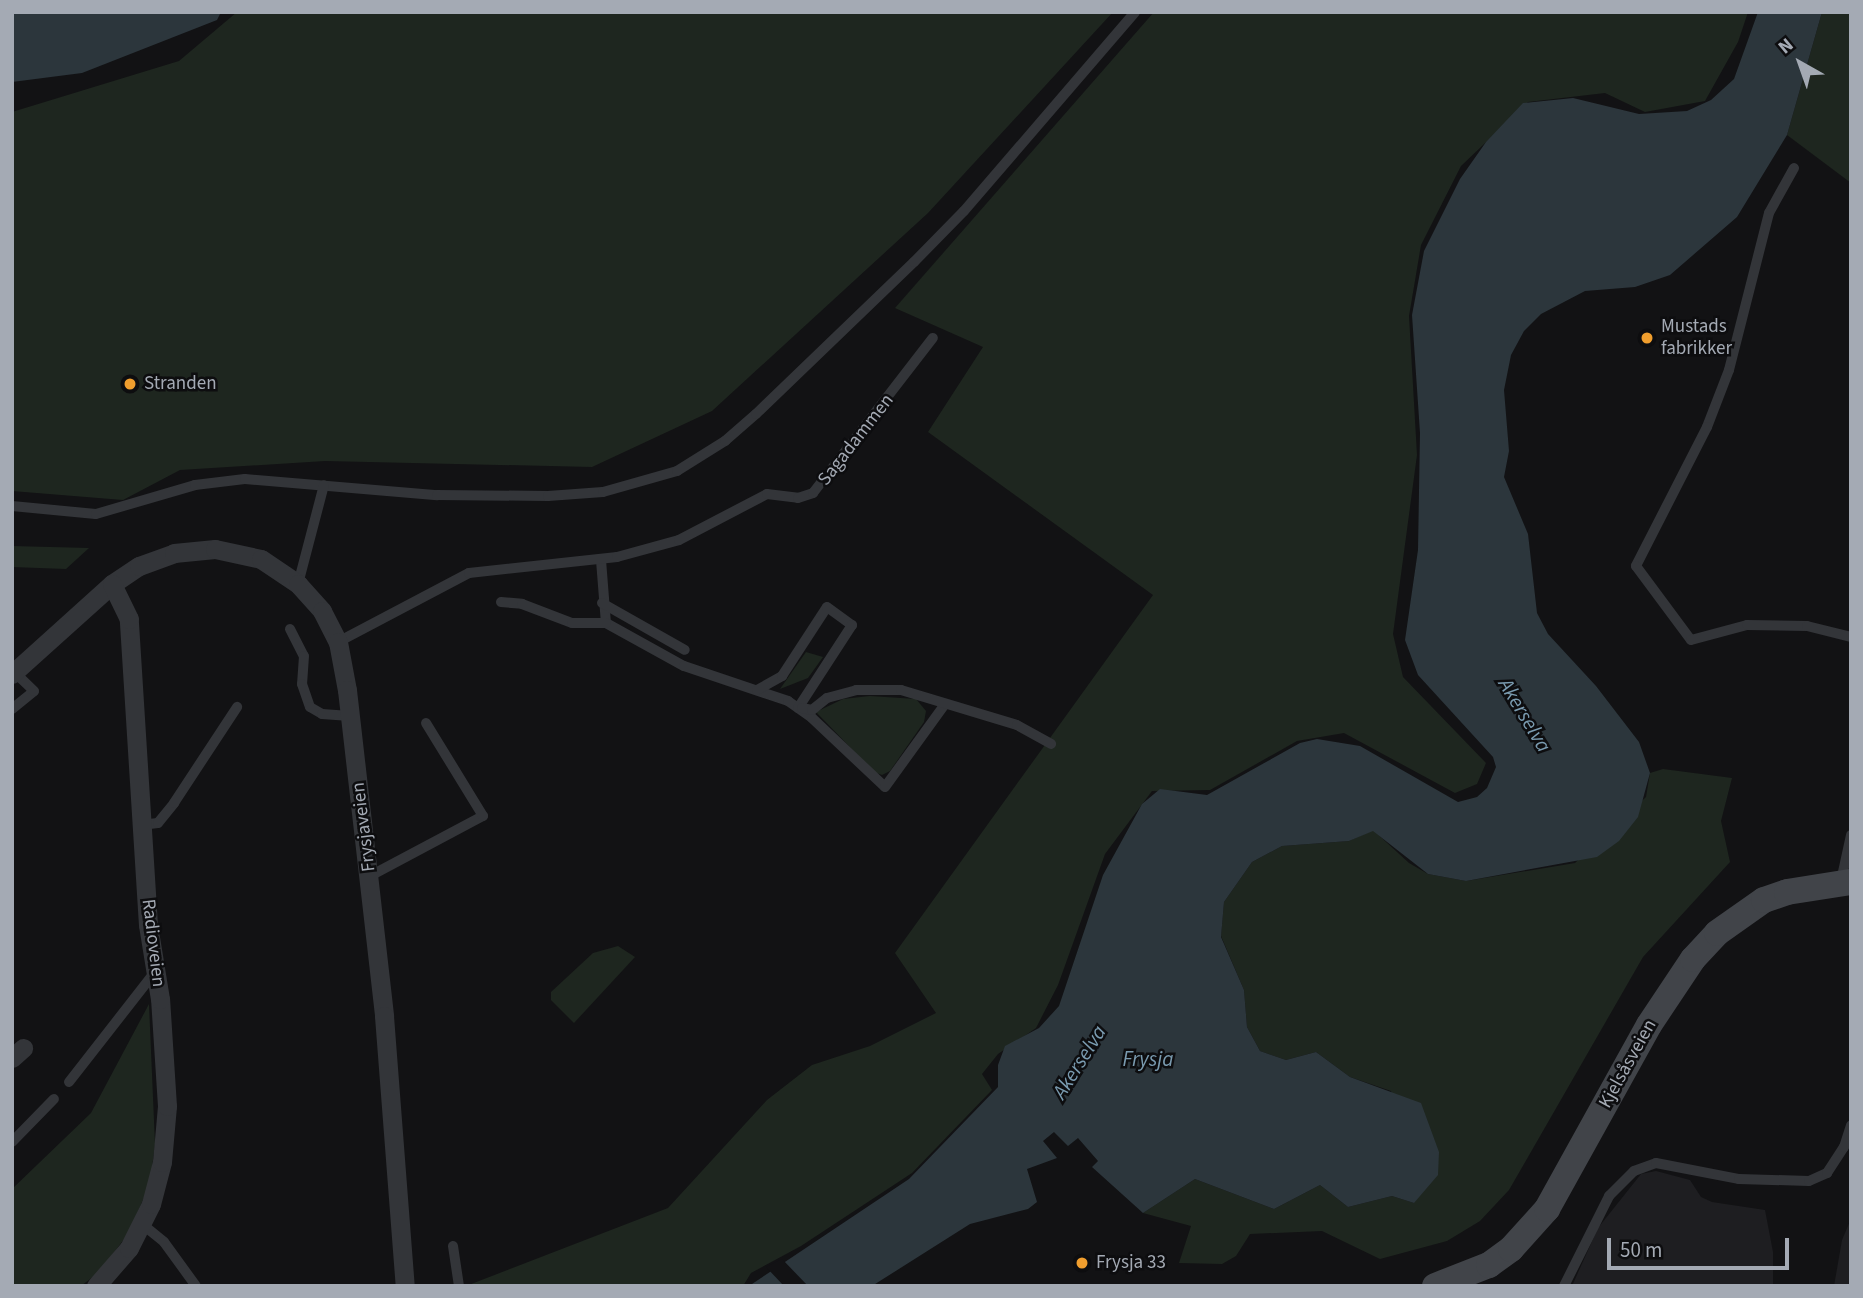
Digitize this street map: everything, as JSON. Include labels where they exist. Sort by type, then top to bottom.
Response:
[{"type":"main road","name":"Kjelsåsveien","points":[[1435,1286],[1469,1281],[1511,1249],[1547,1209],[1649,1025],[1693,959],[1717,933],[1764,900],[1812,885],[1846,882]]},
{"type":"street","name":"Frysjaveien","points":[[13,673],[112,584],[157,557],[215,549],[261,559],[298,584],[322,611],[338,642],[370,876],[405,1286]]},
{"type":"street","name":"Radioveien","points":[[96,1286],[118,1265],[142,1224],[158,1184],[166,1137],[129,619],[112,584]]},
{"type":"lane","points":[[12,506],[96,514],[220,481],[324,485],[495,498],[567,495],[627,487],[693,463],[756,414],[964,211],[1135,12]]},
{"type":"lane","points":[[1794,168],[1769,213],[1729,370],[1707,427],[1636,566],[1691,640],[1746,625],[1807,626],[1851,637]]},
{"type":"lane","name":"Sagadammen","points":[[338,642],[469,573],[601,560],[679,540],[767,494],[798,498],[813,492],[933,338]]},
{"type":"lane","points":[[298,584],[324,485]]},
{"type":"lane","points":[[601,560],[602,603],[606,623]]},
{"type":"lane","points":[[501,602],[522,604],[572,623],[606,623],[684,666],[757,690],[798,708],[812,710],[827,698],[871,688],[916,693],[1017,725],[1051,744]]},
{"type":"lane","points":[[602,603],[685,650]]},
{"type":"lane","points":[[757,690],[782,676],[827,607],[852,625],[798,708]]},
{"type":"lane","points":[[289,629],[304,656],[302,684],[310,707],[322,714],[350,716]]},
{"type":"lane","points":[[12,709],[34,691],[13,673]]},
{"type":"lane","points":[[798,708],[885,787],[945,704]]},
{"type":"lane","points":[[142,825],[158,823],[237,707]]},
{"type":"lane","points":[[370,876],[483,816],[426,723]]},
{"type":"lane","points":[[1846,882],[1851,835]]},
{"type":"lane","points":[[69,1082],[156,971]]},
{"type":"lane","points":[[12,1142],[54,1099]]},
{"type":"lane","points":[[1564,1286],[1593,1223],[1628,1174],[1656,1163],[1740,1179],[1809,1181],[1827,1172],[1844,1147],[1851,1125]]},
{"type":"lane","points":[[142,1224],[164,1242],[196,1286]]},
{"type":"lane","points":[[453,1246],[459,1286]]},
{"type":"shaded area","points":[[237,12],[1113,12],[928,213],[712,411],[592,467],[325,461],[180,470],[123,500],[12,491],[12,112],[179,61]]},
{"type":"shaded area","points":[[1154,12],[1748,12],[1738,42],[1705,101],[1645,112],[1605,93],[1528,102],[1461,166],[1421,245],[1409,316],[1417,455],[1393,634],[1403,677],[1486,763],[1477,784],[1455,793],[1344,733],[1297,741],[1210,790],[1152,791],[1105,854],[1058,985],[1036,1028],[998,1054],[982,1074],[992,1090],[912,1173],[801,1246],[751,1273],[743,1286],[466,1286],[668,1208],[767,1100],[812,1065],[870,1046],[936,1013],[895,953],[1153,595],[928,432],[983,347],[895,308]]},
{"type":"shaded area","points":[[1822,12],[1851,12],[1851,183],[1787,135]]},
{"type":"shaded area","points":[[12,546],[89,548],[66,569],[12,567]]},
{"type":"shaded area","points":[[806,652],[823,657],[808,678],[780,689]]},
{"type":"shaded area","points":[[870,696],[916,699],[926,711],[924,722],[890,771],[882,775],[874,772],[816,712],[843,699]]},
{"type":"shaded area","points":[[1663,769],[1732,778],[1721,821],[1730,862],[1643,957],[1509,1190],[1480,1221],[1447,1241],[1380,1259],[1322,1231],[1250,1234],[1236,1256],[1222,1264],[1179,1263],[1191,1226],[1143,1213],[1195,1179],[1274,1209],[1320,1185],[1348,1207],[1392,1196],[1414,1203],[1391,1091],[1350,1077],[1316,1052],[1286,1060],[1260,1051],[1247,1027],[1244,990],[1221,936],[1224,902],[1252,862],[1282,846],[1349,841],[1373,830],[1409,863],[1428,874],[1466,881],[1575,863],[1646,797],[1650,773]]},
{"type":"shaded area","points":[[618,946],[635,957],[574,1023],[551,1000],[551,992],[593,953]]},
{"type":"shaded area","points":[[149,1004],[155,1144],[150,1184],[128,1234],[98,1273],[81,1286],[12,1286],[12,1189],[91,1113]]},
{"type":"shaded area","points":[[1656,1171],[1690,1180],[1701,1197],[1712,1202],[1765,1210],[1773,1252],[1773,1286],[1572,1286],[1598,1228],[1641,1174]]},
{"type":"shaded area","points":[[1851,1219],[1851,1286],[1834,1286],[1842,1240]]},
{"type":"water","points":[[12,12],[221,12],[217,20],[82,73],[12,82]]},
{"type":"water","name":"Frysja","points":[[1758,12],[1822,12],[1787,135],[1737,217],[1670,275],[1635,287],[1585,291],[1541,314],[1524,331],[1511,355],[1504,390],[1509,451],[1504,477],[1528,534],[1537,613],[1548,634],[1596,686],[1639,742],[1650,773],[1638,817],[1619,841],[1597,857],[1466,881],[1428,874],[1373,831],[1349,841],[1282,846],[1252,862],[1224,902],[1221,937],[1244,990],[1247,1027],[1260,1051],[1286,1060],[1316,1052],[1350,1077],[1421,1103],[1439,1152],[1438,1175],[1414,1203],[1392,1196],[1348,1207],[1320,1185],[1274,1209],[1195,1179],[1143,1213],[1092,1167],[1098,1161],[1078,1138],[1068,1146],[1054,1132],[1043,1141],[1057,1158],[1027,1169],[1037,1202],[1028,1209],[970,1224],[872,1286],[749,1286],[909,1179],[998,1087],[998,1065],[1005,1046],[1039,1028],[1059,1006],[1103,875],[1142,804],[1160,789],[1207,795],[1300,743],[1317,739],[1360,746],[1458,802],[1477,797],[1487,788],[1496,767],[1493,757],[1418,675],[1405,640],[1418,550],[1420,433],[1412,315],[1424,251],[1460,179],[1486,142],[1523,103],[1573,98],[1639,114],[1687,111],[1711,100],[1734,79]]},
{"type":"pier","points":[[782,1259],[808,1286],[784,1286],[766,1267]]},
{"type":"place","name":"Mustads fabrikker","points":[[1647,338]]},
{"type":"place","name":"Stranden","points":[[130,384]]},
{"type":"place","name":"Frysja 33","points":[[1082,1263]]},
{"type":"water label","name":"Akerselva","points":[[1525,715]]},
{"type":"water label","name":"Akerselva","points":[[1079,1062]]}]
